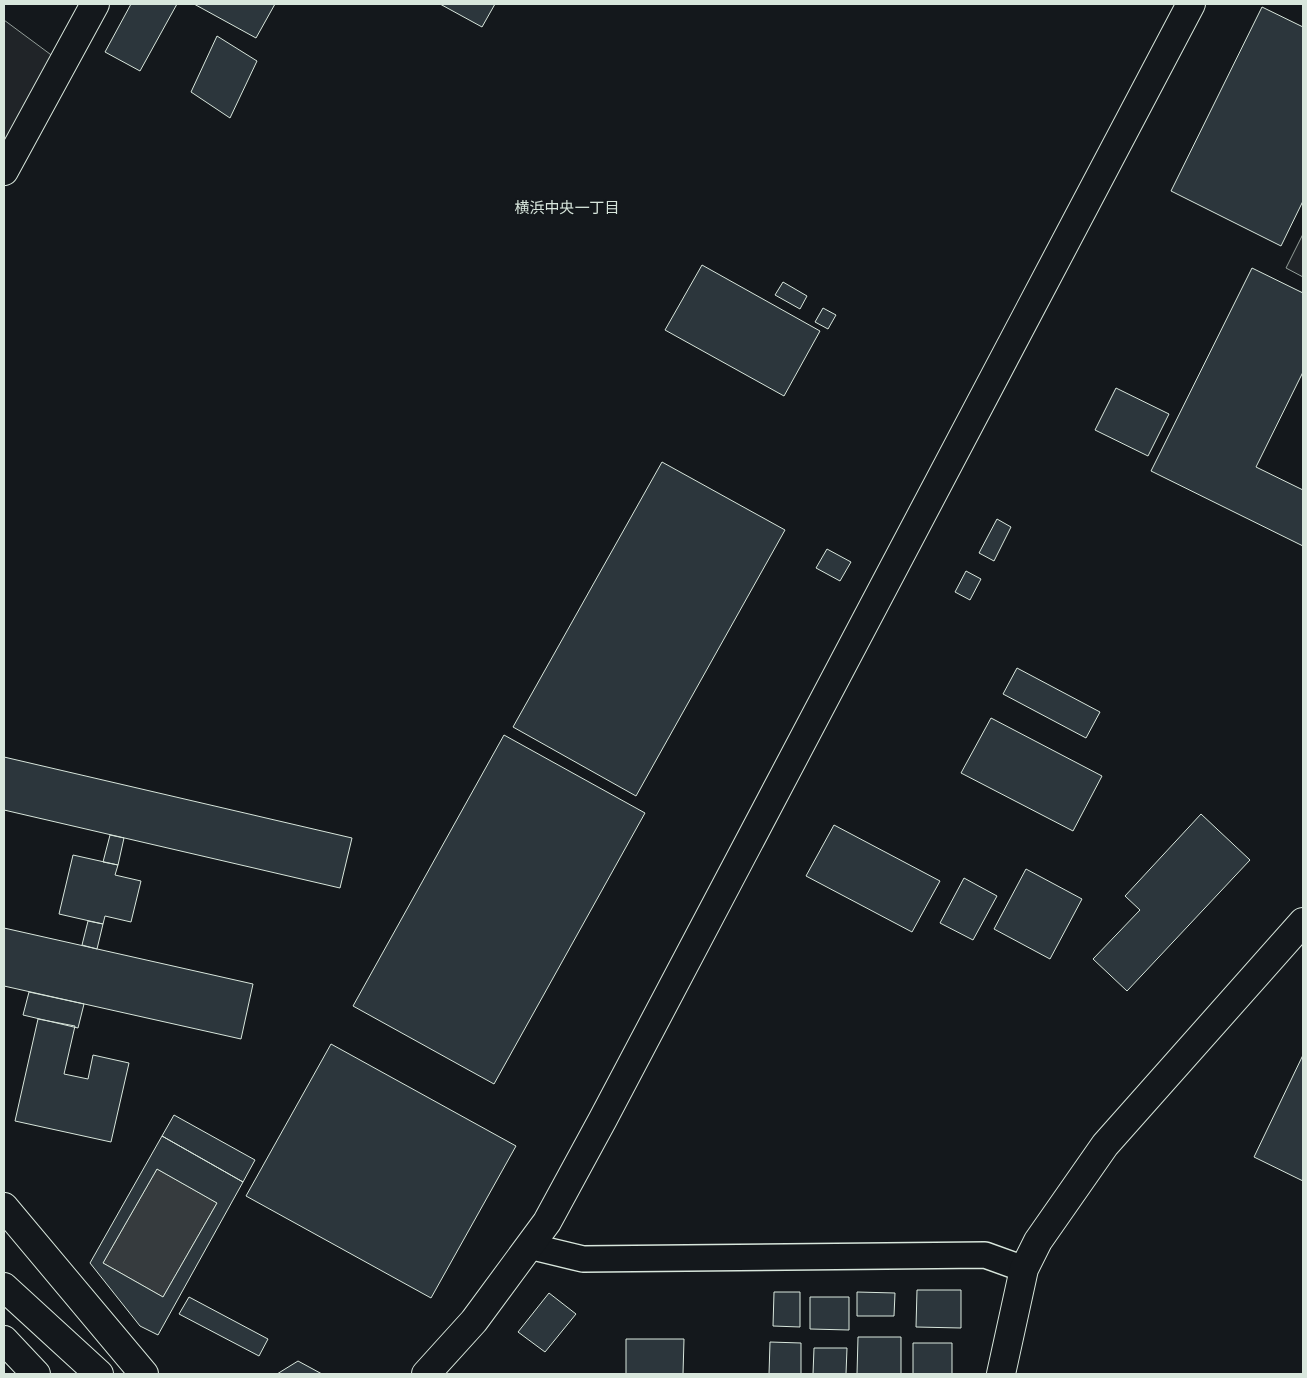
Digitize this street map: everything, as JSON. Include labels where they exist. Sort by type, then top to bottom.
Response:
[{"type":"main road","points":[[4,171],[94,4]]},
{"type":"main road","points":[[426,1374],[474,1321],[546,1222],[603,1119],[1191,4]]},
{"type":"main road","points":[[1001,1374],[1024,1269],[1038,1242],[1105,1145],[1303,922]]},
{"type":"main road","points":[[4,1207],[144,1374]]},
{"type":"main road","points":[[4,1287],[98,1374]]},
{"type":"main road","points":[[4,1340],[36,1374]]},
{"type":"street","points":[[529,1246],[583,1259],[985,1255],[1024,1269]]},
{"type":"shaded area","points":[[4,20],[54,57],[4,151]]},
{"type":"shaded area","points":[[1303,234],[1303,277],[1286,268]]},
{"type":"shaded area","points":[[157,1169],[217,1203],[163,1297],[103,1263]]},
{"type":"building","points":[[131,4],[177,4],[140,71],[105,52]]},
{"type":"building","points":[[194,4],[275,4],[256,38]]},
{"type":"building","points":[[440,4],[495,4],[482,27]]},
{"type":"building","points":[[1262,7],[1303,27],[1303,201],[1281,246],[1171,191]]},
{"type":"building","points":[[217,36],[257,61],[230,118],[191,92]]},
{"type":"building","points":[[702,265],[820,331],[784,396],[665,330]]},
{"type":"building","points":[[1252,268],[1303,293],[1303,372],[1256,467],[1303,490],[1303,546],[1151,471]]},
{"type":"building","points":[[783,282],[807,296],[800,309],[775,295]]},
{"type":"building","points":[[823,308],[836,315],[828,329],[815,322]]},
{"type":"building","points":[[1116,388],[1169,414],[1148,456],[1095,430]]},
{"type":"building","points":[[662,462],[785,530],[636,796],[513,727]]},
{"type":"building","points":[[997,519],[1011,527],[994,561],[979,553]]},
{"type":"building","points":[[827,549],[851,562],[840,581],[816,568]]},
{"type":"building","points":[[966,571],[981,579],[970,600],[955,592]]},
{"type":"building","points":[[1017,668],[1100,712],[1086,738],[1003,694]]},
{"type":"building","points":[[991,718],[1102,776],[1073,831],[961,773]]},
{"type":"building","points":[[504,735],[645,813],[494,1084],[353,1006]]},
{"type":"building","points":[[4,757],[352,838],[340,888],[4,810]]},
{"type":"building","points":[[1201,814],[1250,860],[1127,991],[1093,959],[1140,910],[1125,896]]},
{"type":"building","points":[[834,825],[940,881],[912,932],[806,876]]},
{"type":"building","points":[[110,835],[124,838],[118,865],[103,862]]},
{"type":"building","points":[[73,855],[118,865],[115,875],[141,881],[131,922],[105,916],[103,924],[59,914]]},
{"type":"building","points":[[1026,869],[1082,899],[1050,959],[994,929]]},
{"type":"building","points":[[964,878],[997,896],[973,940],[940,923]]},
{"type":"building","points":[[88,921],[103,924],[97,949],[82,945]]},
{"type":"building","points":[[4,928],[253,984],[241,1039],[4,986]]},
{"type":"building","points":[[29,992],[84,1004],[78,1028],[23,1015]]},
{"type":"building","points":[[38,1019],[75,1026],[64,1074],[88,1079],[93,1055],[129,1063],[111,1142],[15,1121]]},
{"type":"building","points":[[331,1044],[516,1146],[431,1298],[246,1196]]},
{"type":"building","points":[[1303,1055],[1303,1181],[1254,1157]]},
{"type":"building","points":[[174,1115],[255,1160],[243,1182],[162,1136]]},
{"type":"building","points":[[162,1136],[243,1182],[158,1335],[140,1326],[90,1263]],"holes":[[[157,1169],[217,1203],[163,1297],[103,1263]]]},
{"type":"building","points":[[917,1290],[961,1290],[961,1328],[916,1327]]},
{"type":"building","points":[[774,1292],[800,1292],[800,1327],[773,1326]]},
{"type":"building","points":[[857,1292],[895,1293],[894,1316],[857,1316]]},
{"type":"building","points":[[549,1293],[576,1314],[545,1352],[518,1332]]},
{"type":"building","points":[[189,1297],[268,1339],[259,1356],[179,1314]]},
{"type":"building","points":[[810,1297],[849,1297],[849,1330],[810,1329]]},
{"type":"building","points":[[858,1337],[901,1337],[901,1374],[857,1374]]},
{"type":"building","points":[[626,1339],[684,1339],[683,1374],[626,1374]]},
{"type":"building","points":[[770,1342],[801,1343],[801,1374],[769,1374]]},
{"type":"building","points":[[913,1343],[952,1343],[952,1374],[913,1374]]},
{"type":"building","points":[[814,1348],[847,1348],[846,1374],[813,1374]]},
{"type":"building","points":[[298,1361],[322,1374],[277,1374]]},
{"type":"district","name":"横浜中央一丁目","points":[[567,208]]}]
